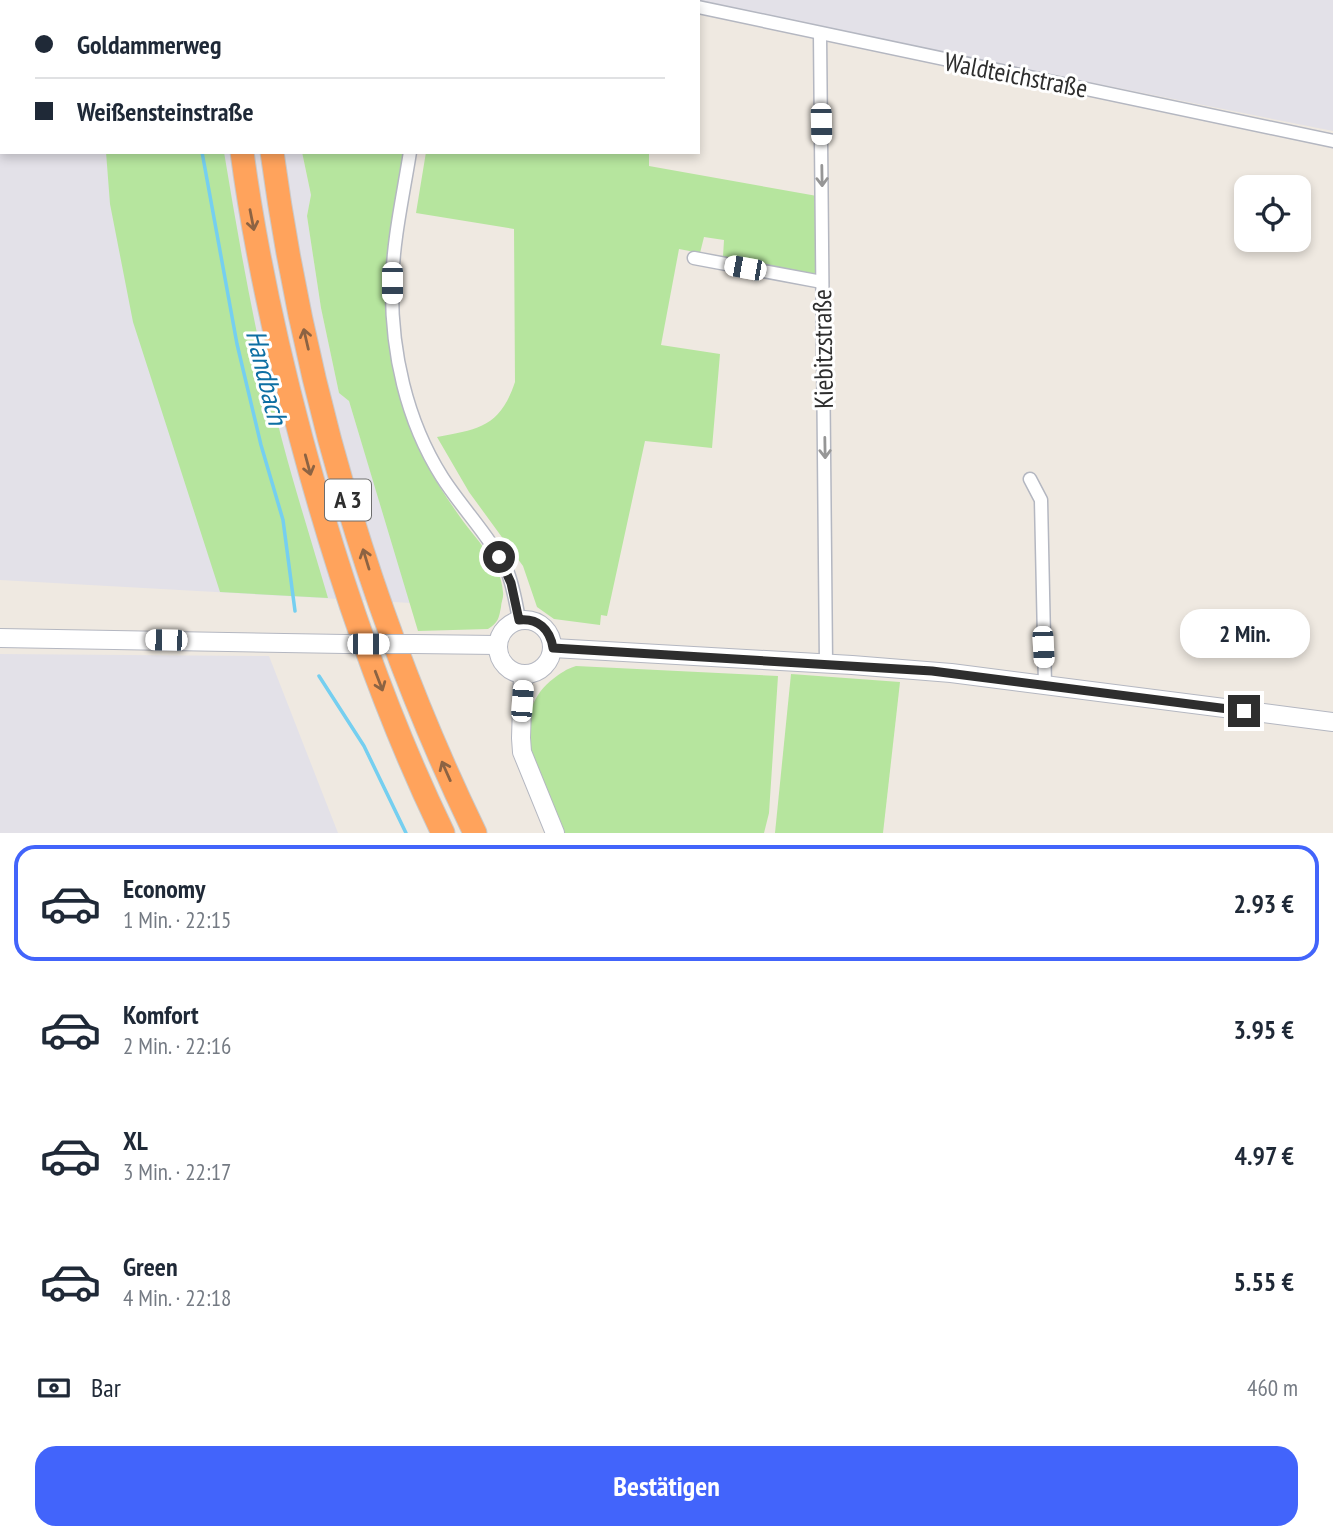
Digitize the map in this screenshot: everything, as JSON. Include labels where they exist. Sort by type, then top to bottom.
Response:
[{"type":"highway","name":"A 3","points":[[242,154],[250,211],[269,307],[323,520],[342,583],[370,658],[443,833]]},
{"type":"highway","name":"A 3","points":[[271,154],[297,299],[319,397],[347,498],[382,607],[417,701],[475,833]]},
{"type":"street","name":"Waldteichstraße","points":[[700,8],[1333,141]]},
{"type":"street","name":"Kiebitzstraße","points":[[820,34],[826,664]]},
{"type":"street","points":[[410,154],[392,283],[394,337],[402,377],[416,424],[431,457],[506,569],[519,620]]},
{"type":"street","points":[[694,258],[822,282]]},
{"type":"street","points":[[1030,479],[1041,500],[1045,684]]},
{"type":"street","points":[[527,619],[543,626],[552,639],[551,656],[540,670],[523,674],[507,668],[502,662],[497,645],[504,629],[519,620],[527,619]]},
{"type":"street","points":[[0,638],[497,645]]},
{"type":"street","points":[[553,648],[938,672],[1333,722]]},
{"type":"street","points":[[523,674],[522,752],[555,833]]},
{"type":"shaded area","points":[[700,0],[1333,0],[1333,131],[1083,81],[1064,90],[700,2]]},
{"type":"shaded area","points":[[0,154],[302,154],[311,195],[307,216],[321,308],[339,393],[349,401],[411,603],[0,580]]},
{"type":"shaded area","points":[[0,654],[269,656],[338,833],[0,833]]},
{"type":"green space","points":[[106,154],[224,154],[243,261],[273,404],[328,598],[220,592],[133,322],[110,204]]},
{"type":"green space","points":[[302,154],[403,154],[388,272],[387,308],[396,381],[408,419],[436,481],[486,550],[497,570],[503,594],[500,614],[488,629],[418,631],[349,401],[339,393],[321,308],[307,216],[311,195]]},
{"type":"green space","points":[[426,154],[649,154],[649,166],[817,196],[816,273],[807,276],[723,257],[724,240],[704,237],[700,253],[679,249],[661,345],[720,354],[712,448],[645,441],[607,616],[601,615],[600,625],[554,619],[537,607],[523,566],[469,492],[437,437],[476,428],[495,417],[509,397],[515,382],[514,229],[416,213]]},
{"type":"green space","points":[[576,666],[778,676],[769,813],[764,833],[563,833],[538,775],[529,733],[531,713],[538,695],[553,679]]},
{"type":"green space","points":[[791,674],[900,682],[883,833],[775,833]]},
{"type":"waterway","name":"Handbach","points":[[202,154],[237,344],[261,445],[283,520],[295,611]]},
{"type":"waterway","name":"Handbach","points":[[319,676],[364,746],[406,833]]},
{"type":"route","points":[[499,557],[511,583],[519,620],[536,621],[543,626],[552,639],[553,648],[932,671],[1244,711]]}]
